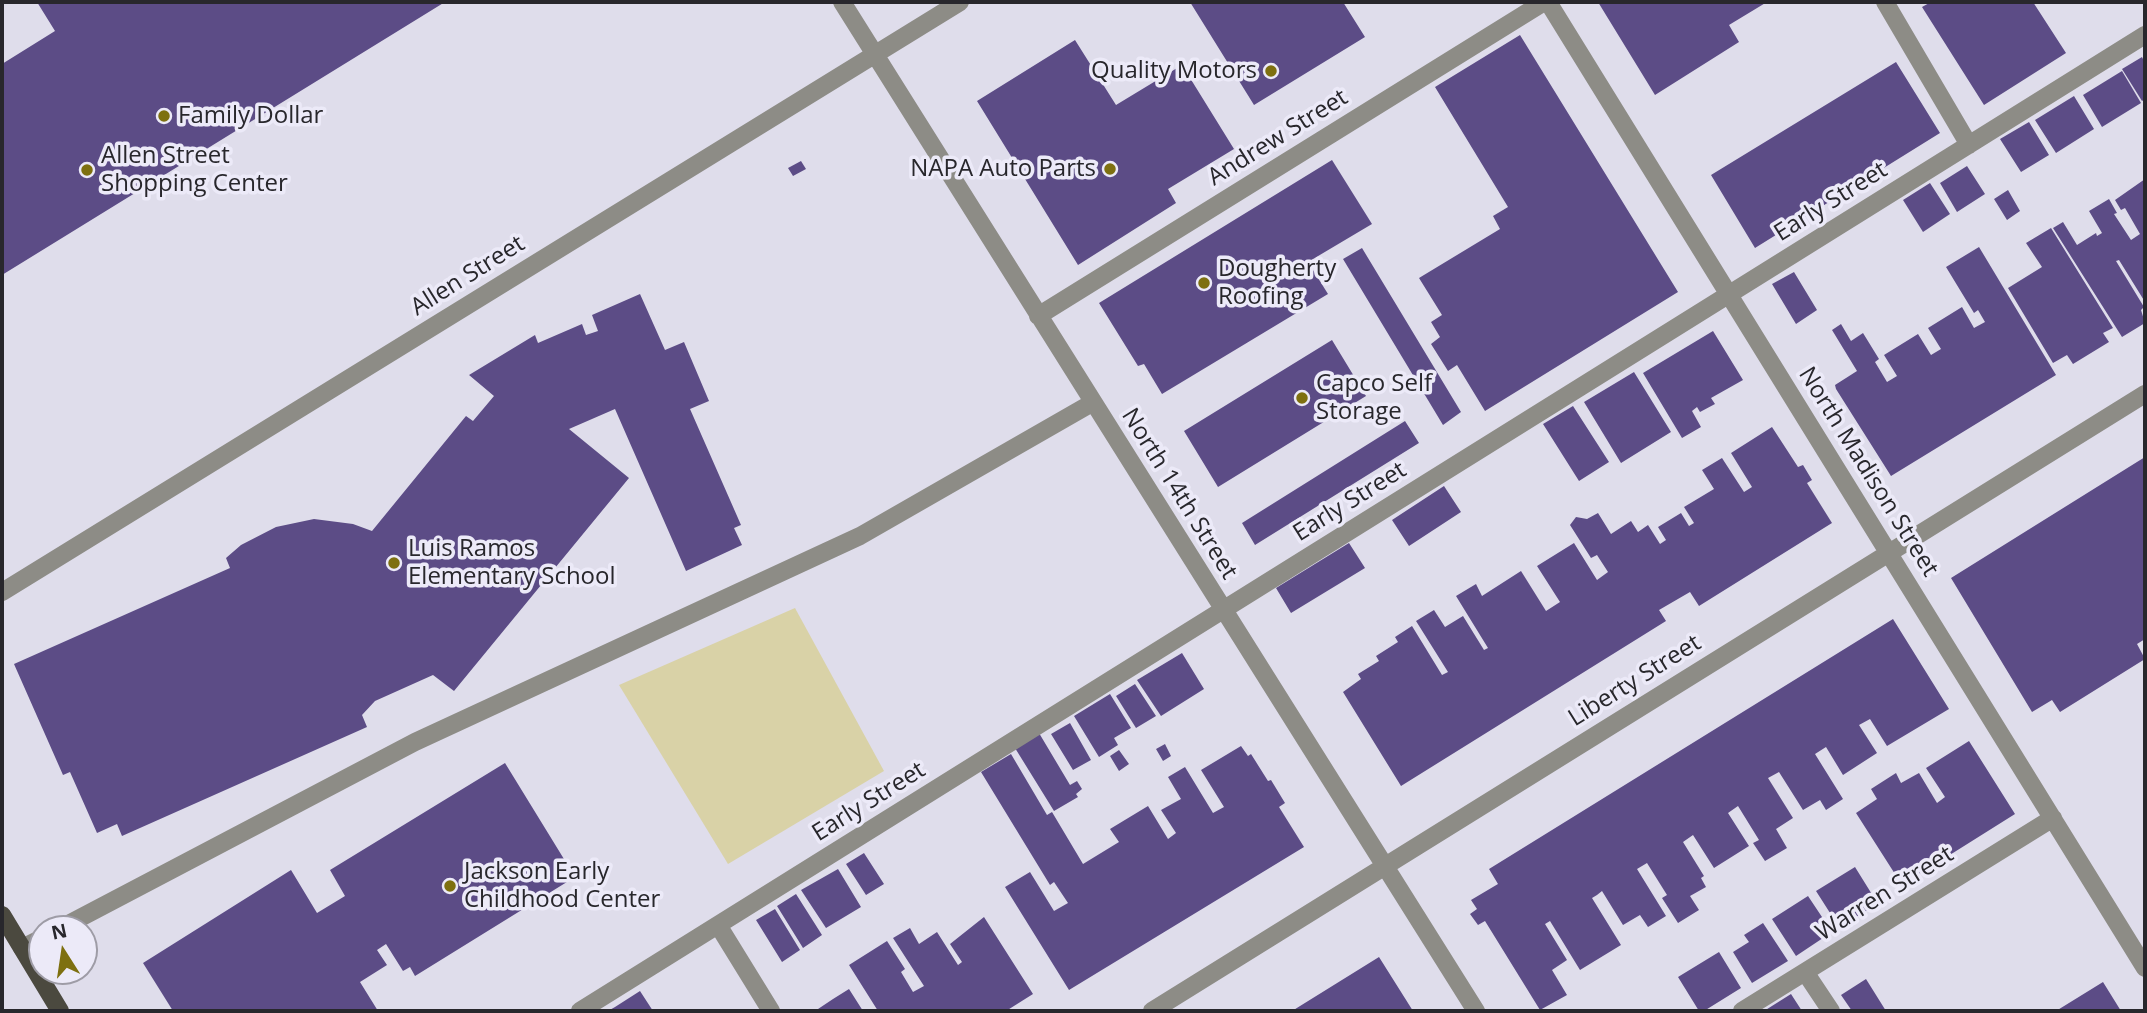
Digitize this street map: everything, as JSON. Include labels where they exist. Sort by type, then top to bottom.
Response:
[{"type":"main road","points":[[2,915],[60,1011]]},
{"type":"street","name":"North 14th Street","points":[[842,2],[1476,1011]]},
{"type":"street","name":"Allen Street","points":[[2,592],[960,2]]},
{"type":"street","name":"North Madison Street","points":[[1546,2],[2145,968]]},
{"type":"street","name":"Andrew Street","points":[[1038,316],[1546,2]]},
{"type":"street","points":[[1885,2],[1969,145]]},
{"type":"street","name":"Early Street","points":[[580,1011],[2145,35]]},
{"type":"street","name":"Liberty Street","points":[[1152,1011],[2145,394]]},
{"type":"street","points":[[86,915],[415,742],[860,536],[1093,403]]},
{"type":"street","name":"Warren Street","points":[[1742,1011],[2053,818]]},
{"type":"street","points":[[718,925],[771,1011]]},
{"type":"street","points":[[22,948],[28,945]]},
{"type":"street","points":[[1805,972],[1831,1011]]},
{"type":"shaded area","points":[[795,608],[884,771],[728,864],[619,685]]},
{"type":"building","name":"Allen Street Shopping Center","points":[[37,2],[445,2],[2,275],[2,64],[55,31]]},
{"type":"building","name":"Quality Motors","points":[[1190,2],[1343,2],[1365,37],[1254,105]]},
{"type":"building","points":[[1598,2],[1767,2],[1729,25],[1739,42],[1655,95]]},
{"type":"building","points":[[1931,2],[2033,2],[2066,53],[1984,105],[1922,7]]},
{"type":"building","points":[[1520,35],[1678,292],[1485,411],[1457,365],[1448,371],[1431,344],[1440,337],[1431,322],[1442,315],[1419,278],[1500,229],[1493,216],[1508,207],[1435,87]]},
{"type":"building","name":"NAPA Auto Parts","points":[[1075,40],[1116,105],[1182,65],[1234,149],[1168,189],[1176,203],[1078,265],[977,101]]},
{"type":"building","points":[[2142,57],[2145,63],[2145,99],[2142,101],[2122,69]]},
{"type":"building","points":[[1896,62],[1940,133],[1755,248],[1711,175]]},
{"type":"building","points":[[2122,71],[2141,103],[2102,127],[2083,95]]},
{"type":"building","points":[[2074,96],[2094,129],[2056,153],[2035,120]]},
{"type":"building","points":[[2029,122],[2049,155],[2021,172],[2000,139]]},
{"type":"building","name":"Dougherty Roofing","points":[[1332,160],[1372,224],[1308,262],[1328,294],[1162,394],[1144,364],[1138,366],[1099,303]]},
{"type":"building","points":[[801,161],[806,169],[793,176],[788,168]]},
{"type":"building","points":[[1967,166],[1985,194],[1957,212],[1940,183]]},
{"type":"building","points":[[2145,179],[2145,302],[2119,260],[2116,261],[2144,307],[2141,310],[2145,323],[2122,337],[2053,228],[2063,222],[2077,245],[2096,233],[2097,236],[2102,233],[2089,211],[2109,199],[2117,213],[2114,214],[2131,240],[2140,234],[2125,208],[2121,210],[2115,200]]},
{"type":"building","points":[[1930,183],[1950,214],[1923,232],[1903,200]]},
{"type":"building","points":[[2008,190],[2020,211],[2007,220],[1994,199]]},
{"type":"building","points":[[2051,228],[2113,328],[2103,333],[2109,342],[2073,364],[2067,355],[2053,363],[2008,288],[2042,267],[2026,243]]},
{"type":"building","points":[[1979,247],[2056,375],[1891,476],[1836,389],[1835,385],[1857,371],[1832,330],[1841,324],[1851,341],[1863,333],[1879,359],[1875,362],[1887,382],[1897,376],[1884,355],[1918,334],[1931,355],[1941,349],[1928,328],[1962,307],[1974,328],[1985,322],[1978,310],[1974,313],[1946,267]]},
{"type":"building","points":[[1362,248],[1461,412],[1443,425],[1343,259]]},
{"type":"building","points":[[1794,272],[1817,310],[1796,324],[1772,284]]},
{"type":"building","name":"Luis Ramos Elementary School","points":[[640,294],[665,350],[684,342],[709,401],[690,409],[741,525],[734,528],[742,545],[686,571],[615,409],[569,429],[629,478],[454,691],[433,675],[375,701],[362,715],[367,727],[122,836],[117,824],[97,833],[70,772],[63,775],[14,664],[230,568],[226,558],[241,545],[276,527],[314,519],[353,524],[372,531],[466,416],[473,421],[494,396],[469,375],[535,335],[538,343],[582,324],[586,335],[598,331],[592,315]]},
{"type":"building","points":[[1713,331],[1743,380],[1711,398],[1715,404],[1700,412],[1697,407],[1692,411],[1701,427],[1682,438],[1643,373]]},
{"type":"building","points":[[1332,340],[1366,396],[1218,487],[1184,431]]},
{"type":"building","points":[[1634,372],[1671,432],[1621,463],[1584,402]]},
{"type":"building","points":[[1573,406],[1609,462],[1579,481],[1543,424]]},
{"type":"building","points":[[1405,421],[1419,443],[1255,545],[1242,523]]},
{"type":"building","points":[[1772,427],[1798,467],[1803,465],[1812,480],[1807,483],[1832,523],[1699,606],[1690,592],[1659,610],[1666,621],[1401,786],[1343,692],[1361,679],[1358,674],[1379,661],[1376,656],[1398,642],[1395,637],[1412,626],[1442,675],[1448,672],[1416,621],[1434,610],[1445,627],[1463,616],[1484,650],[1488,648],[1456,596],[1476,584],[1482,596],[1521,571],[1546,611],[1560,602],[1537,566],[1574,543],[1597,580],[1608,572],[1597,555],[1591,558],[1570,525],[1576,517],[1587,519],[1598,513],[1611,534],[1631,521],[1638,532],[1648,525],[1660,544],[1666,540],[1658,527],[1681,513],[1689,526],[1694,523],[1684,507],[1714,489],[1702,470],[1722,458],[1744,492],[1752,487],[1731,453]]},
{"type":"building","points":[[2145,457],[2145,639],[2137,644],[2145,659],[2060,712],[2052,700],[2032,712],[1951,578]]},
{"type":"building","points":[[1444,486],[1461,512],[1409,546],[1392,520]]},
{"type":"building","points":[[1349,543],[1365,568],[1291,613],[1276,588]]},
{"type":"building","points":[[1893,619],[1949,709],[1887,746],[1870,719],[1859,725],[1877,753],[1843,775],[1826,747],[1815,754],[1843,799],[1826,810],[1820,800],[1803,810],[1779,772],[1768,778],[1793,818],[1776,829],[1787,848],[1765,861],[1753,843],[1759,840],[1738,806],[1728,813],[1749,846],[1714,868],[1693,835],[1683,842],[1704,876],[1701,878],[1706,887],[1690,896],[1699,910],[1678,923],[1662,898],[1667,895],[1647,863],[1637,869],[1666,916],[1648,927],[1640,915],[1623,925],[1602,891],[1592,898],[1621,945],[1580,970],[1550,921],[1545,924],[1567,960],[1552,970],[1567,995],[1540,1010],[1485,921],[1478,925],[1470,914],[1477,909],[1471,900],[1498,884],[1489,869]]},
{"type":"building","points":[[1182,653],[1204,689],[1161,716],[1137,680]]},
{"type":"building","points":[[1135,684],[1156,716],[1136,728],[1116,696]]},
{"type":"building","points":[[1110,694],[1131,728],[1114,738],[1118,745],[1099,757],[1074,716]]},
{"type":"building","points":[[1070,723],[1091,760],[1073,770],[1051,734]]},
{"type":"building","points":[[1039,733],[1070,785],[1077,781],[1082,789],[1076,794],[1078,797],[1054,811],[1015,748]]},
{"type":"building","points":[[1969,741],[2015,814],[1902,885],[1856,813],[1877,799],[1871,789],[1896,773],[1901,783],[1919,773],[1937,803],[1945,797],[1926,768]]},
{"type":"building","points":[[1165,744],[1171,756],[1163,761],[1156,749]]},
{"type":"building","points":[[1241,746],[1248,756],[1251,754],[1268,781],[1271,780],[1285,803],[1279,807],[1304,847],[1069,990],[1005,887],[1030,872],[1054,911],[1068,903],[1054,882],[1050,885],[981,772],[1011,754],[1047,815],[1052,812],[1083,864],[1119,842],[1110,829],[1148,806],[1168,839],[1176,833],[1161,810],[1181,799],[1168,777],[1185,767],[1213,813],[1224,807],[1201,770]]},
{"type":"building","points":[[1119,750],[1129,764],[1119,771],[1110,756]]},
{"type":"building","name":"Jackson Early Childhood Center","points":[[505,763],[575,877],[415,976],[410,967],[403,971],[386,944],[377,950],[387,965],[360,982],[378,1011],[173,1011],[143,963],[291,870],[317,913],[345,896],[330,870]]},
{"type":"building","points":[[864,853],[884,884],[866,895],[846,864]]},
{"type":"building","points":[[1855,867],[1878,904],[1839,927],[1816,891]]},
{"type":"building","points":[[838,869],[861,907],[826,928],[801,890]]},
{"type":"building","points":[[796,894],[822,935],[803,948],[777,906]]},
{"type":"building","points":[[1808,896],[1832,932],[1796,956],[1772,919]]},
{"type":"building","points":[[775,909],[800,950],[782,962],[756,920]]},
{"type":"building","points":[[984,917],[1033,994],[1006,1011],[878,1011],[849,965],[887,941],[905,969],[901,972],[913,992],[924,986],[893,938],[910,928],[919,944],[937,932],[958,965],[962,962],[950,944]]},
{"type":"building","points":[[1763,923],[1788,961],[1752,983],[1733,952],[1749,942],[1744,935]]},
{"type":"building","points":[[1719,952],[1741,988],[1704,1011],[1699,1011],[1678,977]]},
{"type":"building","points":[[1379,957],[1413,1011],[1292,1011]]},
{"type":"building","points":[[1866,979],[1886,1011],[1852,1011],[1841,995]]},
{"type":"building","points":[[2103,982],[2121,1011],[2056,1011]]},
{"type":"building","points":[[849,989],[863,1011],[815,1011],[833,999]]},
{"type":"building","points":[[640,991],[653,1011],[608,1011],[615,1007]]},
{"type":"building","points":[[1791,994],[1802,1011],[1764,1011]]},
{"type":"place","name":"Quality Motors","points":[[1271,71]]},
{"type":"place","name":"Family Dollar","points":[[164,116]]},
{"type":"place","name":"NAPA Auto Parts","points":[[1110,169]]},
{"type":"place","name":"Allen Street Shopping Center","points":[[87,170]]},
{"type":"place","name":"Dougherty Roofing","points":[[1204,283]]},
{"type":"place","name":"Capco Self Storage","points":[[1302,398]]},
{"type":"place","name":"Luis Ramos Elementary School","points":[[394,563]]},
{"type":"place","name":"Jackson Early Childhood Center","points":[[450,886]]}]
